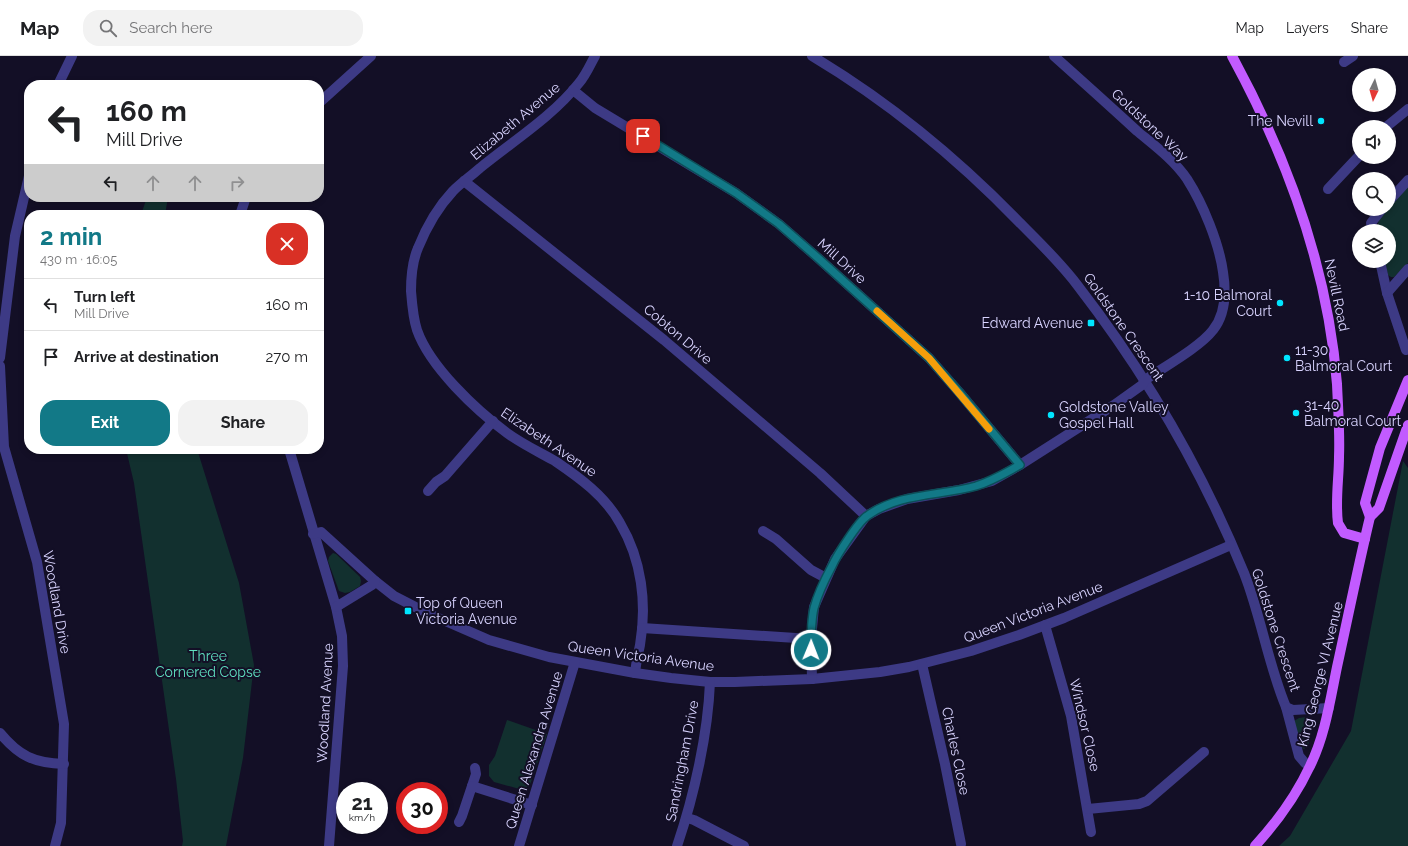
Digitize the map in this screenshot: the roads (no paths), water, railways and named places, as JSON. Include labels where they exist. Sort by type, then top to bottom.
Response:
[{"type":"main road","name":"Nevill Road","points":[[1232,56],[1277,147],[1312,248],[1332,341],[1337,382],[1339,438],[1338,523],[1344,533],[1365,539]]},
{"type":"main road","name":"King George VI Avenue","points":[[1370,517],[1365,503],[1380,448],[1408,380]]},
{"type":"main road","name":"King George VI Avenue","points":[[1255,846],[1280,817],[1300,786],[1316,752],[1329,708],[1370,517],[1379,508],[1408,425]]},
{"type":"street","points":[[60,80],[72,56]]},
{"type":"street","name":"Elizabeth Avenue","points":[[595,56],[587,71],[573,90],[548,114],[464,181],[441,206],[417,250],[413,262],[411,281],[413,309],[417,331],[432,358],[444,373],[492,421],[508,434],[555,462],[592,488],[612,511],[627,536],[637,563],[642,590],[642,628],[634,673]]},
{"type":"street","name":"Goldstone Crescent","points":[[812,56],[831,67],[904,118],[934,142],[984,186],[1078,284],[1145,380],[1215,507],[1254,599],[1299,756],[1310,766]]},
{"type":"street","name":"Goldstone Way","points":[[1054,56],[1175,165],[1187,179],[1199,202],[1219,249],[1225,284],[1224,301],[1218,323],[1213,330],[1195,347],[1145,380]]},
{"type":"street","points":[[1344,62],[1352,56]]},
{"type":"street","points":[[324,98],[364,58]]},
{"type":"street","name":"Mill Drive","points":[[573,90],[595,108],[736,193],[779,224],[929,358],[1020,465]]},
{"type":"street","points":[[1395,120],[1408,109]]},
{"type":"street","points":[[1328,189],[1352,163]]},
{"type":"street","points":[[1396,194],[1408,180]]},
{"type":"street","name":"Cobton Drive","points":[[464,181],[664,340],[820,473],[866,516]]},
{"type":"street","points":[[0,358],[1,335],[15,236],[24,197]]},
{"type":"street","points":[[1382,268],[1387,293],[1406,350]]},
{"type":"street","points":[[1387,293],[1408,269]]},
{"type":"street","name":"Woodland Drive","points":[[0,366],[2,447],[37,562],[64,724],[64,764],[61,823],[54,846]]},
{"type":"street","points":[[812,679],[811,639],[814,607],[835,559],[866,516],[907,499],[958,490],[992,481],[1020,465],[1114,405],[1142,385],[1145,380]]},
{"type":"street","points":[[428,491],[436,482],[445,476],[492,421]]},
{"type":"street","name":"Woodland Avenue","points":[[290,454],[336,607],[342,636],[343,666],[329,846]]},
{"type":"street","points":[[763,531],[776,539],[811,570],[826,578]]},
{"type":"street","name":"Queen Victoria Avenue","points":[[313,534],[321,532],[375,581],[394,596],[427,613],[490,640],[524,651],[575,662],[634,673],[710,682],[761,682],[812,679],[880,672],[922,664],[971,651],[1045,625],[1231,545]]},
{"type":"street","points":[[336,607],[372,586],[375,581]]},
{"type":"street","name":"Windsor Close","points":[[1045,625],[1071,716],[1091,832]]},
{"type":"street","points":[[642,628],[811,639]]},
{"type":"street","name":"Queen Alexandra Avenue","points":[[519,846],[575,662]]},
{"type":"street","name":"Charles Close","points":[[922,664],[945,764],[961,844]]},
{"type":"street","name":"Sandringham Drive","points":[[677,846],[687,818],[706,723],[710,682]]},
{"type":"street","name":"Goldstone Crescent","points":[[1286,707],[1293,710],[1329,708]]},
{"type":"street","points":[[0,733],[14,748],[26,757],[44,763],[64,764]]},
{"type":"street","points":[[1088,809],[1139,804],[1147,801],[1204,752]]},
{"type":"street","points":[[459,822],[476,774],[475,768]]},
{"type":"street","points":[[472,786],[532,805]]},
{"type":"street","points":[[687,818],[694,820],[744,846]]},
{"type":"place","name":"The Nevill","points":[[1321,121]]},
{"type":"place","name":"1-10 Balmoral Court","points":[[1280,303]]},
{"type":"place","name":"Edward Avenue","points":[[1091,323]]},
{"type":"place","name":"11-30 Balmoral Court","points":[[1287,358]]},
{"type":"place","name":"31-40 Balmoral Court","points":[[1296,413]]},
{"type":"place","name":"Goldstone Valley Gospel Hall","points":[[1051,415]]},
{"type":"place","name":"Top of Queen Victoria Avenue","points":[[408,611]]},
{"type":"park label","name":"Three Cornered Copse","points":[[208,664]]}]
